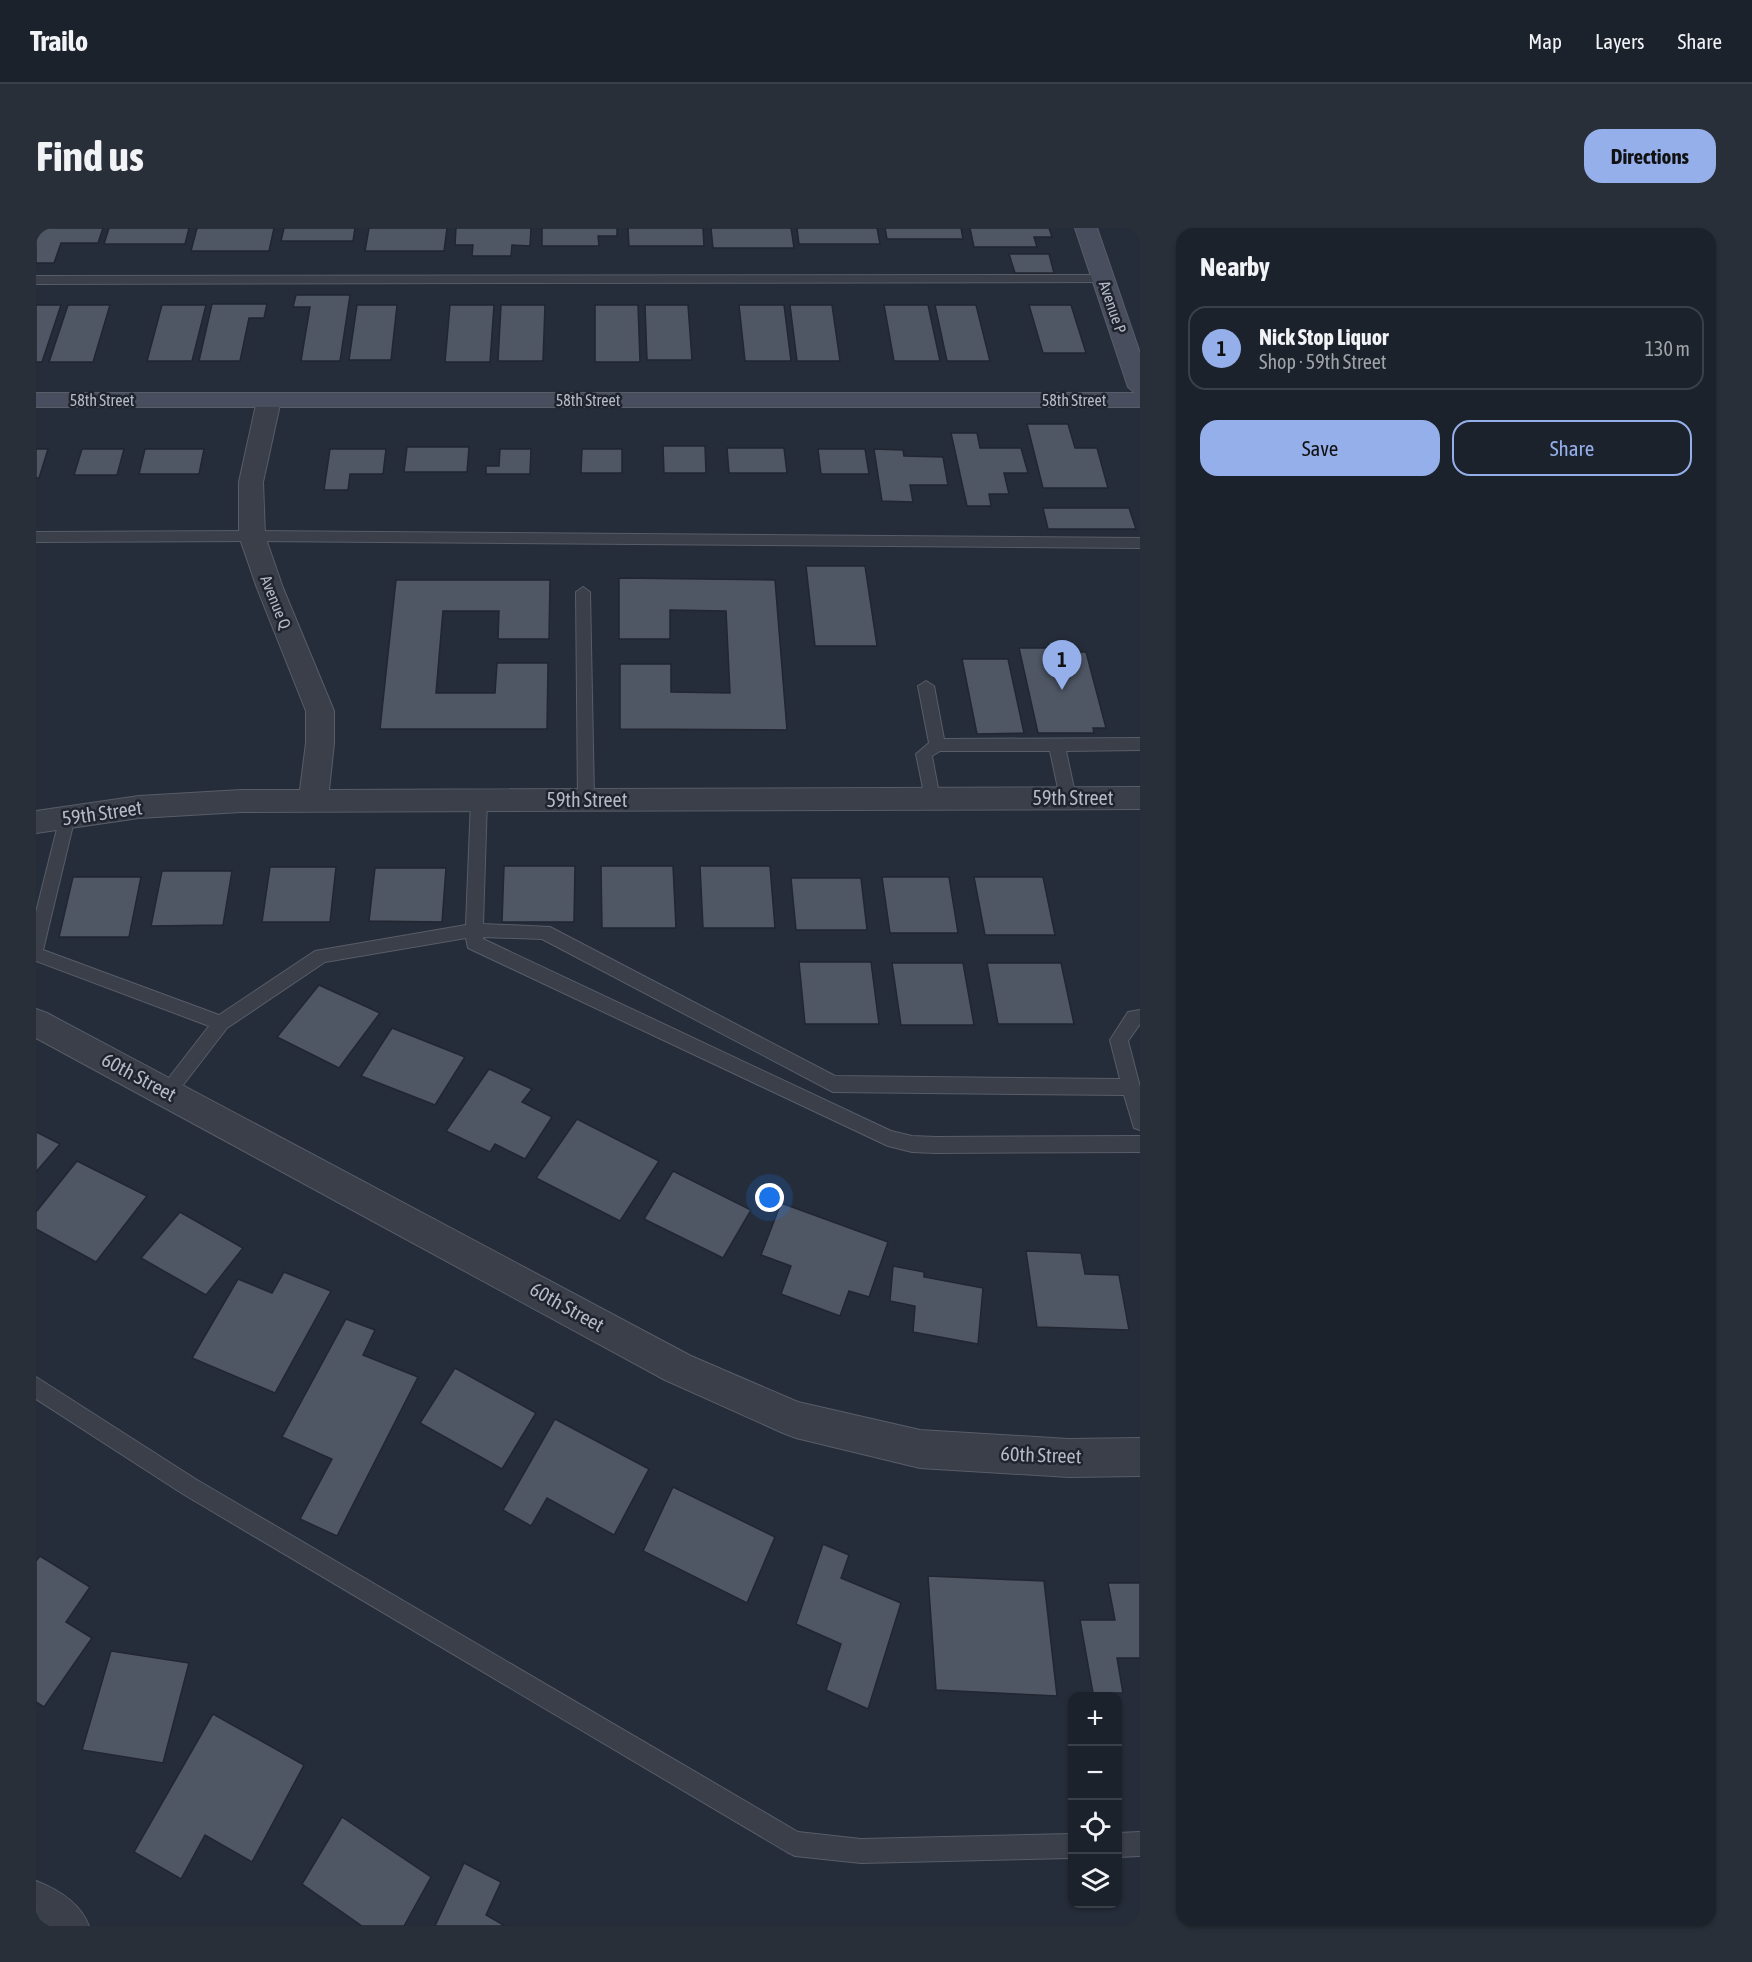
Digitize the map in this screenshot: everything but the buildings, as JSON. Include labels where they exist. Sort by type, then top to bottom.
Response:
[{"type":"street","name":"Avenue P","points":[[1086,228],[1140,387]]},
{"type":"street","name":"58th Street","points":[[36,400],[1140,400]]},
{"type":"street","name":"Avenue Q","points":[[269,400],[251,482],[252,536],[270,588],[321,711],[320,743],[313,801]]},
{"type":"street","name":"59th Street","points":[[36,822],[139,807],[241,801],[1140,798]]},
{"type":"street","name":"60th Street","points":[[36,1022],[678,1368],[796,1420],[920,1449],[1069,1458],[1140,1457]]},
{"type":"street","points":[[36,1903],[67,1926]]},
{"type":"lane","points":[[36,280],[1103,279]]},
{"type":"lane","points":[[36,537],[252,536],[1140,543]]},
{"type":"lane","points":[[583,592],[585,800]]},
{"type":"lane","points":[[927,686],[937,745]]},
{"type":"lane","points":[[932,799],[924,754],[937,745],[1140,744]]},
{"type":"lane","points":[[1057,745],[1068,798]]},
{"type":"lane","points":[[479,800],[474,942],[888,1138],[912,1144],[936,1145],[1140,1144]]},
{"type":"lane","points":[[36,947],[67,818]]},
{"type":"lane","points":[[167,1093],[221,1023],[321,956],[474,930],[544,932],[833,1084],[1130,1087]]},
{"type":"lane","points":[[36,954],[221,1023]]},
{"type":"lane","points":[[1140,1017],[1134,1017],[1119,1040],[1140,1122]]},
{"type":"lane","points":[[36,1387],[190,1487],[795,1844],[861,1851],[1068,1846]]},
{"type":"lane","points":[[1122,1845],[1140,1844]]},
{"type":"place","name":"Nick Stop Liquor","points":[[1062,690]]}]
